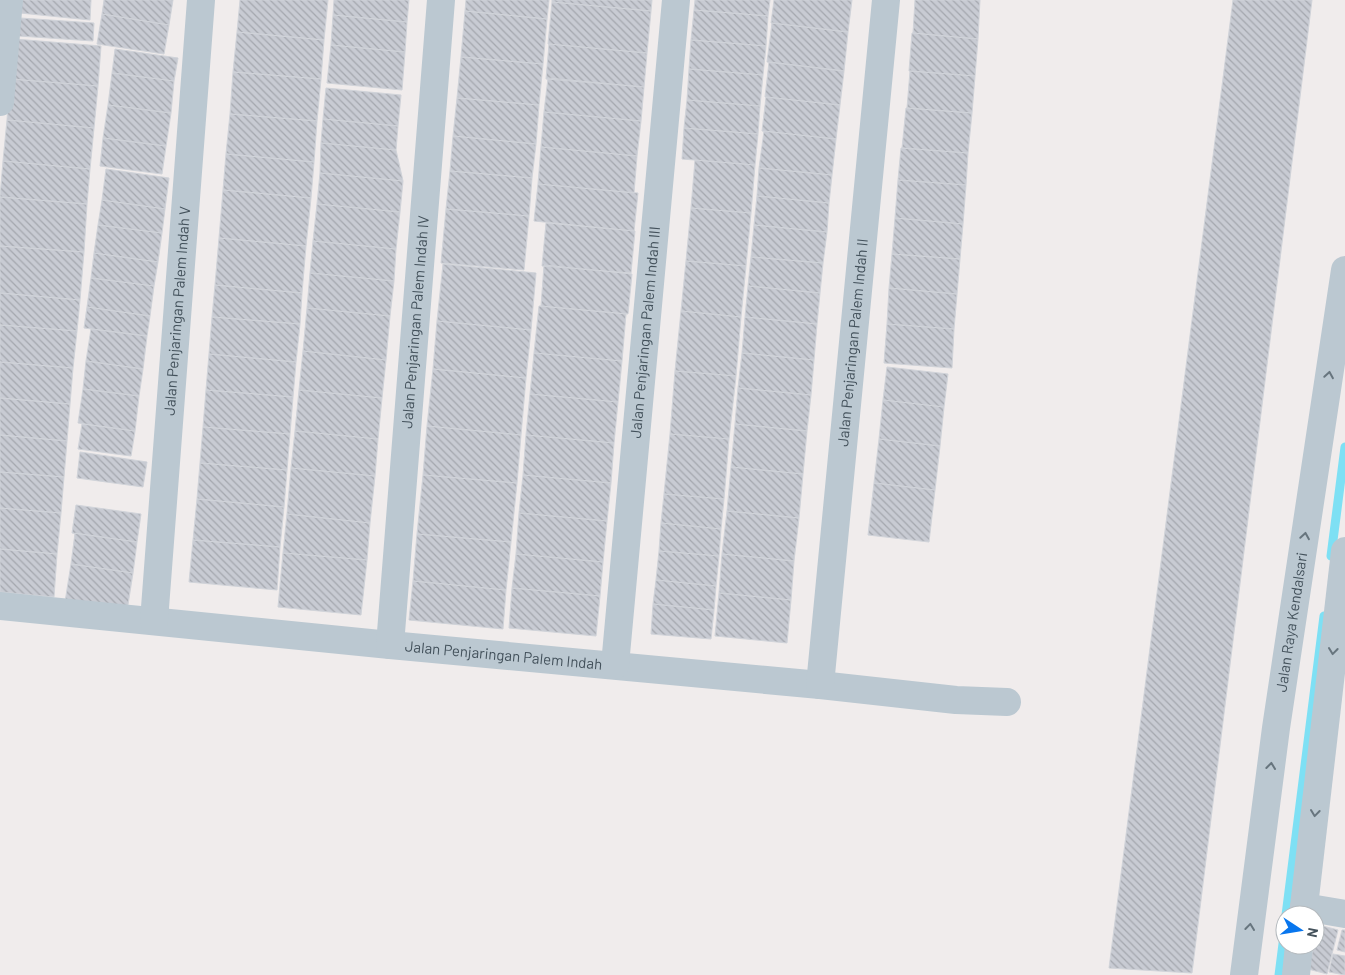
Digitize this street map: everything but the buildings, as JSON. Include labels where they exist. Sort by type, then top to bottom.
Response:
[{"type":"street","points":[[0,102],[9,0]]},
{"type":"street","name":"Jalan Penjaringan Palem Indah V","points":[[154,621],[201,0]]},
{"type":"street","name":"Jalan Penjaringan Palem Indah IV","points":[[390,645],[441,0]]},
{"type":"street","name":"Jalan Penjaringan Palem Indah III","points":[[615,665],[676,0]]},
{"type":"street","name":"Jalan Penjaringan Palem Indah II","points":[[820,684],[886,0]]},
{"type":"street","name":"Jalan Raya Kendalsari","points":[[1244,975],[1278,718],[1345,270]]},
{"type":"street","points":[[1304,905],[1345,551]]},
{"type":"street","name":"Jalan Penjaringan Palem Indah","points":[[0,606],[390,645],[820,684],[956,700],[1006,702]]},
{"type":"street","points":[[1325,913],[1345,914]]},
{"type":"street","points":[[1296,975],[1298,955]]},
{"type":"waterway","points":[[1331,556],[1345,447]]},
{"type":"waterway","points":[[1287,905],[1324,616]]},
{"type":"waterway","points":[[1279,975],[1282,955]]}]
